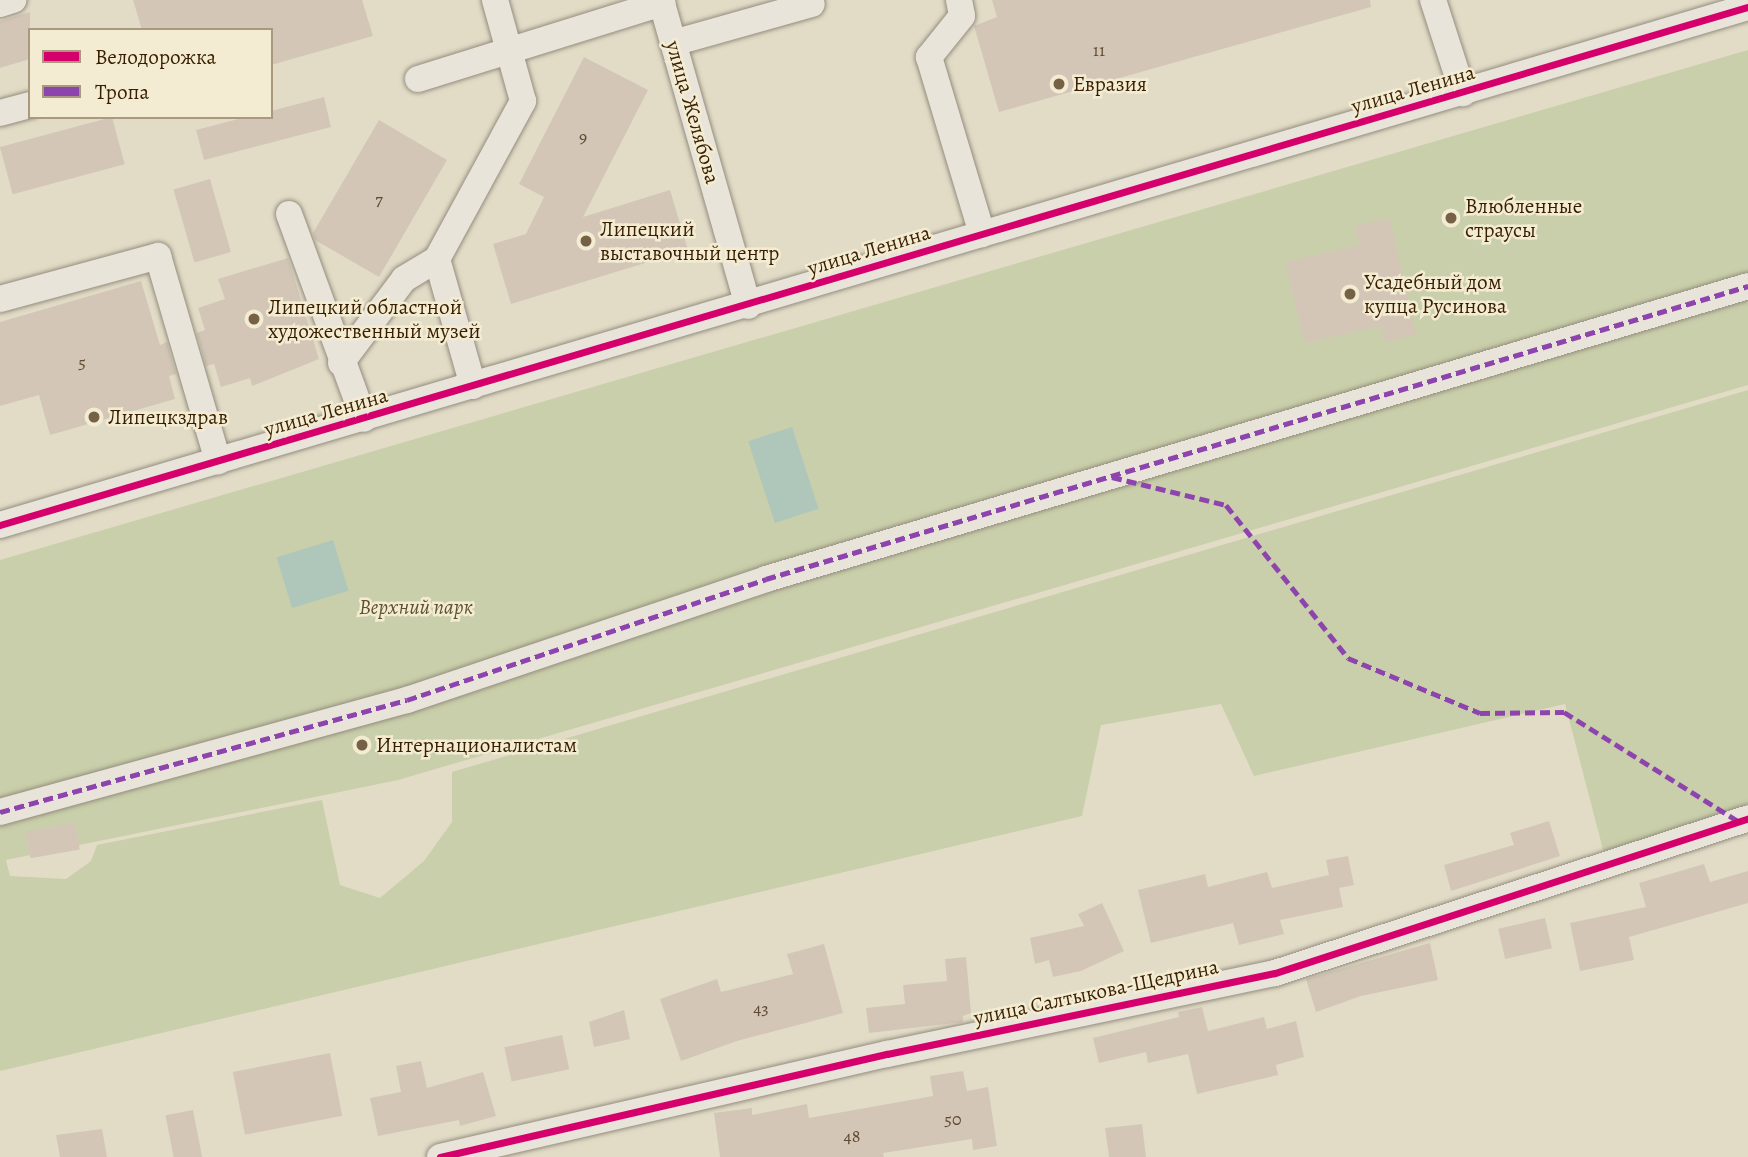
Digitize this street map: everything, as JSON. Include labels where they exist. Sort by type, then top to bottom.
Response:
[{"type":"street","points":[[0,4],[13,0]]},
{"type":"street","points":[[341,363],[404,279],[437,259],[523,101],[495,0]]},
{"type":"street","points":[[959,0],[962,16],[929,57],[982,234]]},
{"type":"street","points":[[1433,0],[1463,93]]},
{"type":"street","points":[[418,79],[661,2]]},
{"type":"street","name":"улица Желябова","points":[[661,2],[748,306]]},
{"type":"street","points":[[673,43],[812,4]]},
{"type":"street","name":"улица Ленина","points":[[0,525],[748,306],[1748,7]]},
{"type":"street","points":[[0,113],[28,106]]},
{"type":"street","points":[[289,214],[341,363],[364,419]]},
{"type":"street","points":[[0,299],[158,256],[218,461]]},
{"type":"street","points":[[437,259],[473,386]]},
{"type":"street","points":[[0,811],[407,700],[766,579],[1748,286]]},
{"type":"street","name":"улица Салтыкова-Щедрина","points":[[440,1157],[887,1054],[1275,973],[1748,818]]},
{"type":"green space","name":"Верхний парк","points":[[1748,50],[1748,385],[398,780],[6,860],[10,876],[66,879],[91,861],[97,845],[322,800],[340,885],[380,898],[424,861],[452,822],[452,772],[1748,390],[1748,811],[1605,857],[1565,704],[1254,776],[1221,704],[1101,725],[1082,816],[0,1071],[0,560]]},
{"type":"shaded area","points":[[792,427],[819,509],[775,523],[748,441]]},
{"type":"shaded area","points":[[333,540],[348,591],[292,608],[277,557]]},
{"type":"building","points":[[133,0],[362,0],[373,36],[273,64],[273,28],[141,28]]},
{"type":"building","points":[[992,0],[1370,0],[1371,7],[999,112],[974,26],[997,17]]},
{"type":"building","points":[[30,12],[28,60],[0,68],[0,21]]},
{"type":"building","points":[[584,57],[648,90],[583,217],[670,190],[688,250],[511,304],[493,244],[526,234],[544,197],[519,184]]},
{"type":"building","points":[[324,97],[331,127],[204,160],[196,130],[238,119],[273,119],[273,110]]},
{"type":"building","points":[[113,119],[125,164],[13,194],[0,147]]},
{"type":"building","points":[[379,120],[447,160],[379,277],[315,240],[313,233]]},
{"type":"building","points":[[210,179],[231,252],[194,263],[173,189]]},
{"type":"building","name":"Усадебный дом купца Русинова","points":[[1390,218],[1416,335],[1384,342],[1381,326],[1304,343],[1285,262],[1359,245],[1354,226]]},
{"type":"building","name":"Липецкий областной художественный музей","points":[[288,258],[319,359],[252,386],[250,378],[221,387],[214,364],[206,366],[197,333],[205,330],[198,308],[225,299],[218,279]]},
{"type":"building","points":[[141,281],[160,345],[167,342],[176,374],[169,376],[175,399],[50,435],[39,395],[0,406],[0,322]]},
{"type":"building","points":[[1549,821],[1560,856],[1451,891],[1444,865],[1514,845],[1510,833]]},
{"type":"building","points":[[75,823],[80,850],[30,858],[26,832]]},
{"type":"building","points":[[1348,856],[1354,885],[1339,888],[1343,907],[1280,920],[1284,934],[1239,945],[1233,923],[1151,943],[1138,890],[1205,874],[1208,887],[1267,872],[1272,888],[1329,875],[1326,860]]},
{"type":"building","points":[[1704,864],[1710,882],[1748,871],[1748,903],[1629,937],[1634,960],[1580,971],[1570,923],[1646,907],[1639,883]]},
{"type":"building","points":[[1102,903],[1124,951],[1081,971],[1053,977],[1049,960],[1035,964],[1030,938],[1084,926],[1078,914]]},
{"type":"building","points":[[1545,918],[1552,948],[1505,959],[1498,929]]},
{"type":"building","points":[[1430,943],[1438,980],[1361,996],[1316,1012],[1306,979]]},
{"type":"building","points":[[824,944],[843,1013],[737,1041],[681,1061],[660,999],[717,979],[721,992],[793,974],[787,954]]},
{"type":"building","points":[[966,957],[971,1013],[963,1016],[963,1022],[869,1033],[866,1008],[905,1004],[903,985],[947,981],[945,959]]},
{"type":"building","points":[[1202,1007],[1208,1031],[1264,1017],[1267,1029],[1296,1021],[1304,1057],[1276,1065],[1278,1075],[1197,1094],[1188,1054],[1148,1063],[1146,1052],[1099,1063],[1093,1038],[1179,1017],[1178,1012]]},
{"type":"building","points":[[624,1010],[630,1039],[594,1047],[589,1022]]},
{"type":"building","points":[[562,1035],[569,1069],[512,1082],[504,1047]]},
{"type":"building","points":[[330,1053],[342,1116],[245,1135],[233,1072]]},
{"type":"building","points":[[421,1061],[427,1088],[483,1072],[496,1116],[460,1126],[459,1120],[378,1136],[370,1098],[401,1092],[396,1066]]},
{"type":"building","points":[[963,1071],[967,1091],[988,1087],[997,1146],[973,1150],[972,1139],[883,1153],[884,1157],[720,1157],[714,1113],[752,1108],[752,1115],[807,1104],[809,1118],[933,1096],[930,1076]]},
{"type":"building","points":[[193,1110],[202,1157],[174,1157],[166,1115]]},
{"type":"building","points":[[1142,1124],[1146,1157],[1109,1157],[1105,1128]]},
{"type":"building","points":[[102,1129],[107,1157],[60,1157],[56,1135]]},
{"type":"marked path","points":[[0,812],[407,700],[766,579],[1748,286]]},
{"type":"marked path","points":[[1112,477],[1226,505],[1348,658],[1480,713],[1564,712],[1738,821]]},
{"type":"cycle path","points":[[0,525],[1748,7]]},
{"type":"cycle path","points":[[440,1157],[887,1054],[1275,973],[1748,818]]},
{"type":"place","name":"Евразия","points":[[1059,84]]},
{"type":"place","name":"Влюбленные страусы","points":[[1451,218]]},
{"type":"place","name":"Липецкий выставочный центр","points":[[586,241]]},
{"type":"place","name":"Усадебный дом купца Русинова","points":[[1350,294]]},
{"type":"place","name":"Липецкий областной художественный музей","points":[[254,319]]},
{"type":"place","name":"Липецкздрав","points":[[94,417]]},
{"type":"place","name":"Интернационалистам","points":[[362,745]]}]
